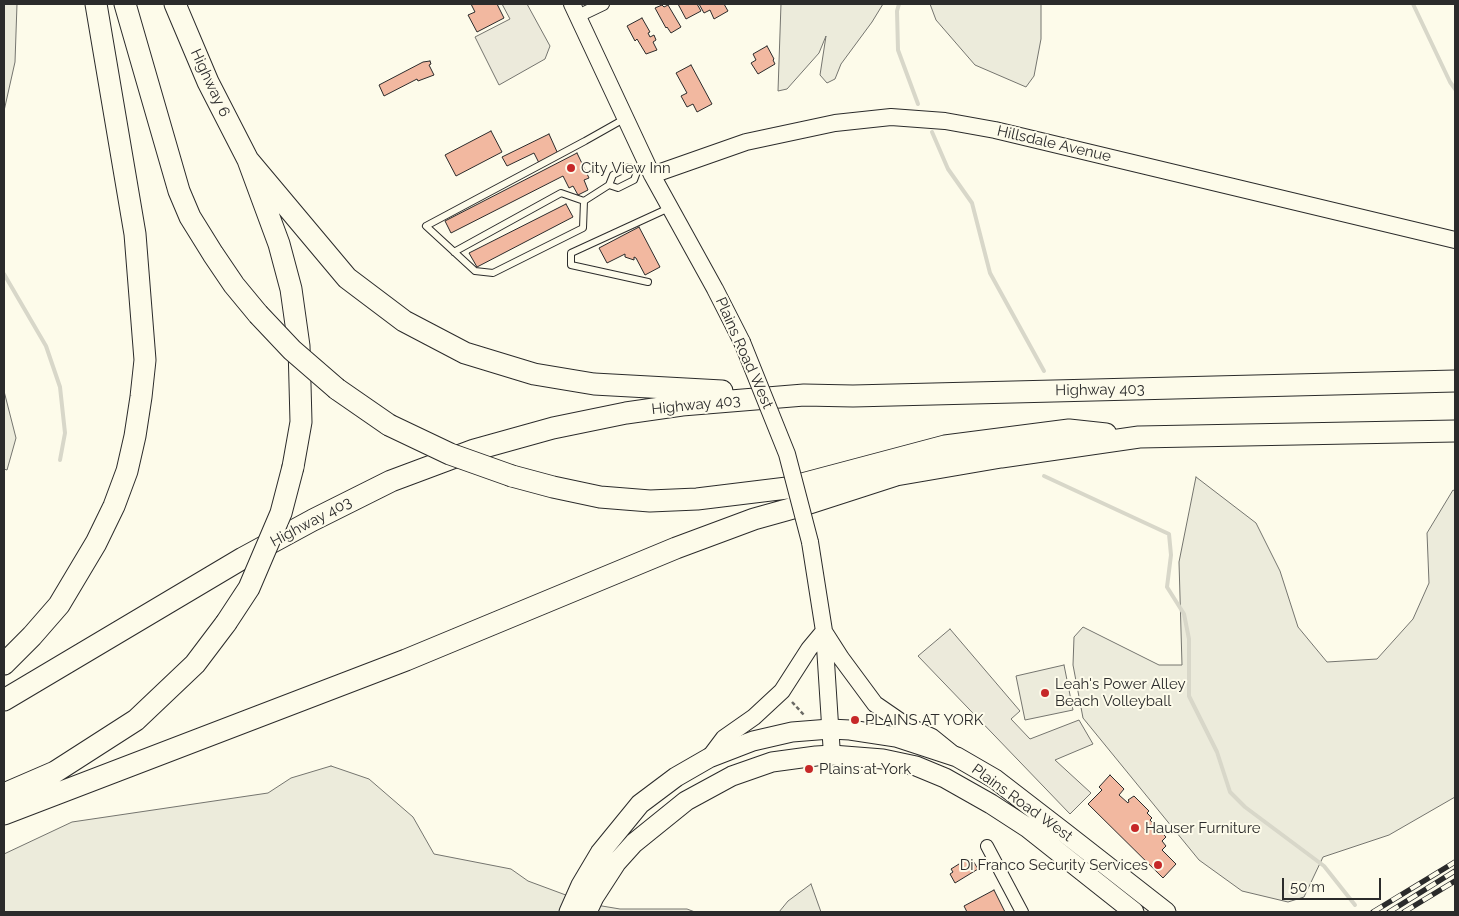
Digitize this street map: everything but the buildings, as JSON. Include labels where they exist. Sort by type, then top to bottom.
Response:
[{"type":"highway","points":[[4,664],[59,605],[80,572],[114,506],[127,471],[137,426],[144,360],[135,234],[96,4]]},
{"type":"highway","points":[[124,4],[179,191],[190,216],[234,285],[292,350],[337,389],[389,425],[450,454],[512,476],[553,488],[600,497],[650,501],[696,499],[787,488],[945,446],[1069,430],[1139,437],[1455,431]]},
{"type":"highway","name":"Highway 6","points":[[174,4],[208,82],[248,160]]},
{"type":"highway","points":[[248,160],[346,278],[404,321],[465,353],[534,374],[594,384],[804,395]]},
{"type":"highway","points":[[4,794],[56,772],[136,720],[194,664],[226,623],[249,588],[281,513],[293,467],[301,422],[299,346],[292,289],[279,244],[248,160]]},
{"type":"highway","name":"Highway 403","points":[[4,700],[243,558],[391,481],[474,450],[553,428],[626,413],[682,405],[804,395],[1455,381]]},
{"type":"highway","points":[[4,814],[406,660],[676,548],[754,519],[896,475],[1001,457],[1139,437]]},
{"type":"main road","name":"Plains Road West","points":[[575,10],[626,118],[646,171],[670,208],[742,342],[787,454],[810,542],[824,631],[832,755],[884,759],[916,766],[945,778],[1028,828],[1134,912]]},
{"type":"main road","name":"Hillsdale Avenue","points":[[646,171],[746,142],[835,122],[891,117],[936,120],[995,130],[1455,240]]},
{"type":"main road","points":[[709,758],[724,738],[754,717],[782,691],[809,649],[824,631],[841,658],[875,704],[904,724],[932,738],[957,757]]},
{"type":"main road","name":"Plains Road West","points":[[830,729],[896,737],[957,757],[995,779],[1166,912]]},
{"type":"main road","points":[[587,898],[600,854],[640,804],[676,777],[709,758],[753,741],[792,732],[830,729]]},
{"type":"main road","points":[[569,912],[587,898],[634,844],[686,801],[732,776],[772,762],[832,755]]},
{"type":"street","points":[[575,10],[603,4]]},
{"type":"street","points":[[987,846],[1022,912]]},
{"type":"lane","points":[[584,201],[583,228],[493,273],[475,271],[426,226],[578,146],[626,118]]},
{"type":"lane","points":[[584,201],[610,185],[613,176],[629,167],[646,171]]},
{"type":"lane","points":[[610,185],[618,188],[646,171]]},
{"type":"lane","points":[[454,252],[561,193],[584,201]]},
{"type":"lane","points":[[648,282],[571,265],[571,253],[670,208]]},
{"type":"shaded area","points":[[4,4],[17,4],[15,62],[4,111]]},
{"type":"shaded area","points":[[502,4],[527,4],[550,46],[545,59],[499,85],[475,37],[510,19]]},
{"type":"shaded area","points":[[781,4],[883,4],[841,64],[835,79],[827,83],[820,75],[826,36],[819,53],[787,89],[778,91]]},
{"type":"shaded area","points":[[930,4],[1041,4],[1041,39],[1034,76],[1026,87],[975,65],[936,20]]},
{"type":"shaded area","points":[[4,391],[16,438],[7,470],[4,469]]},
{"type":"shaded area","points":[[1196,477],[1256,523],[1280,571],[1298,627],[1327,662],[1377,659],[1413,619],[1429,583],[1427,533],[1453,490],[1455,491],[1455,797],[1389,835],[1323,857],[1304,897],[1288,902],[1242,891],[1199,860],[1083,718],[1073,665],[1074,637],[1083,627],[1159,665],[1182,665],[1179,562]]},
{"type":"shaded area","points":[[950,629],[1020,711],[1011,719],[1030,739],[1079,720],[1093,744],[1055,760],[1091,793],[1070,814],[918,656]]},
{"type":"shaded area","name":"Leah's Power Alley Beach Volleyball","points":[[1064,665],[1073,710],[1025,720],[1016,676]]},
{"type":"shaded area","points":[[331,766],[369,779],[413,817],[434,854],[511,869],[528,881],[590,904],[620,909],[687,909],[695,912],[4,912],[4,854],[72,822],[268,793],[291,778]]},
{"type":"shaded area","points":[[811,884],[821,912],[779,912],[788,901]]},
{"type":"waterway","points":[[899,4],[897,11],[898,50],[918,104]]},
{"type":"waterway","points":[[1413,4],[1455,89]]},
{"type":"waterway","points":[[932,132],[948,169],[972,203],[990,273],[1044,371]]},
{"type":"waterway","points":[[4,274],[46,346],[60,387],[65,433],[60,460]]},
{"type":"waterway","points":[[1044,476],[1169,534],[1171,555],[1167,587],[1184,614],[1189,639],[1189,696],[1217,752],[1230,792],[1245,807],[1324,866],[1355,905]]},
{"type":"railway","points":[[1373,912],[1455,862]]},
{"type":"railway","points":[[1389,912],[1455,871]]},
{"type":"railway","points":[[1404,912],[1455,881]]},
{"type":"place","name":"City View Inn","points":[[571,168]]},
{"type":"place","name":"Leah's Power Alley Beach Volleyball","points":[[1045,693]]},
{"type":"place","name":"PLAINS AT YORK","points":[[855,720]]},
{"type":"place","name":"Plains at York","points":[[809,769]]},
{"type":"place","name":"Hauser Furniture","points":[[1135,828]]},
{"type":"place","name":"Di Franco Security Services","points":[[1158,865]]}]
